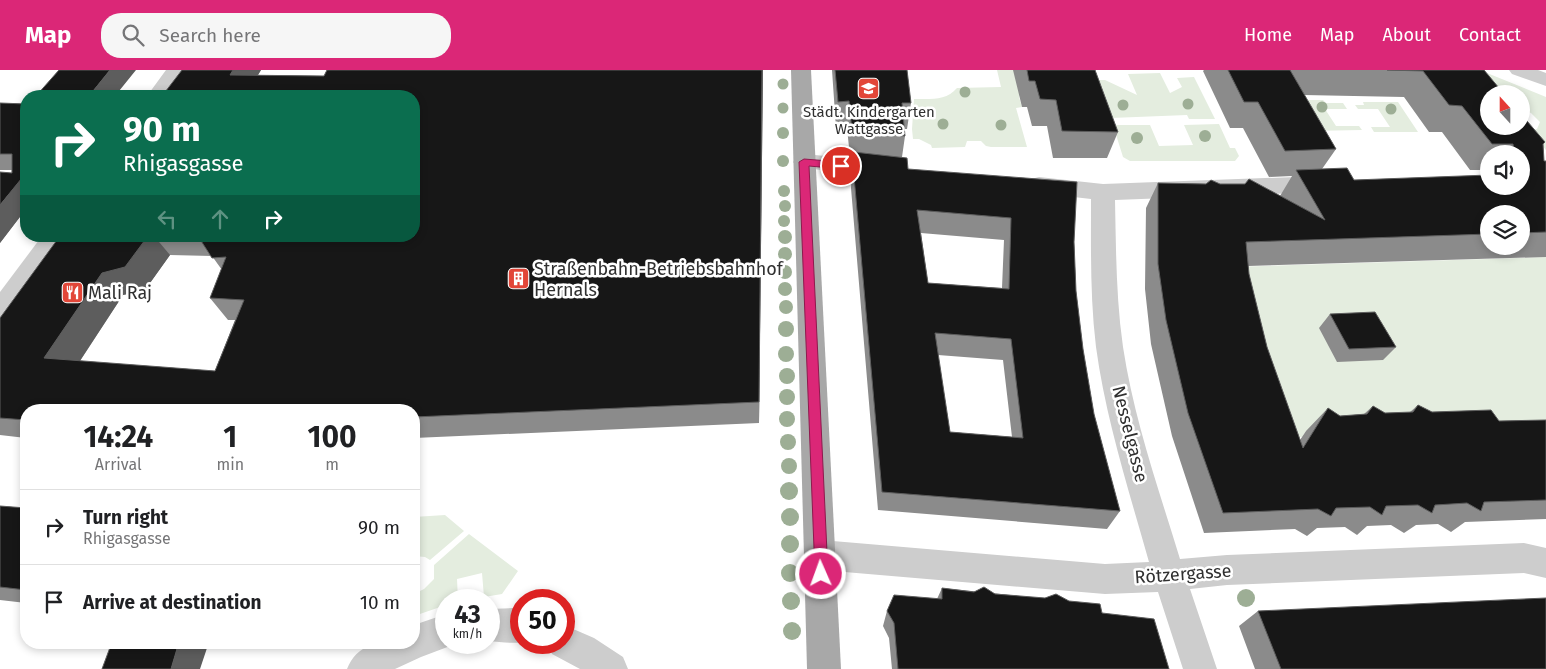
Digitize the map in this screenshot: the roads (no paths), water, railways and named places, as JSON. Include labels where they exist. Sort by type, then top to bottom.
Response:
[{"type":"main road","points":[[801,70],[824,669]]},
{"type":"street","points":[[161,90],[176,70]]},
{"type":"street","points":[[1519,70],[1546,80]]},
{"type":"street","points":[[804,162],[910,172]]},
{"type":"street","points":[[1016,183],[1103,192],[1347,184]]},
{"type":"street","name":"Nesselgasse","points":[[1103,192],[1104,291],[1110,348],[1123,416],[1169,576],[1200,669]]},
{"type":"street","points":[[0,311],[51,242]]},
{"type":"street","name":"Rötzergasse","points":[[821,556],[1105,579],[1169,576],[1227,570],[1524,558],[1546,563]]},
{"type":"street","points":[[420,640],[435,635]]},
{"type":"street","points":[[575,647],[611,669]]},
{"type":"street","points":[[364,669],[400,649]]},
{"type":"place","name":"Städt. Kindergarten Wattgasse","points":[[869,89]]},
{"type":"place","name":"Straßenbahn-Betriebsbahnhof Hernals","points":[[518,279]]},
{"type":"place","name":"Mali Raj","points":[[72,293]]}]
